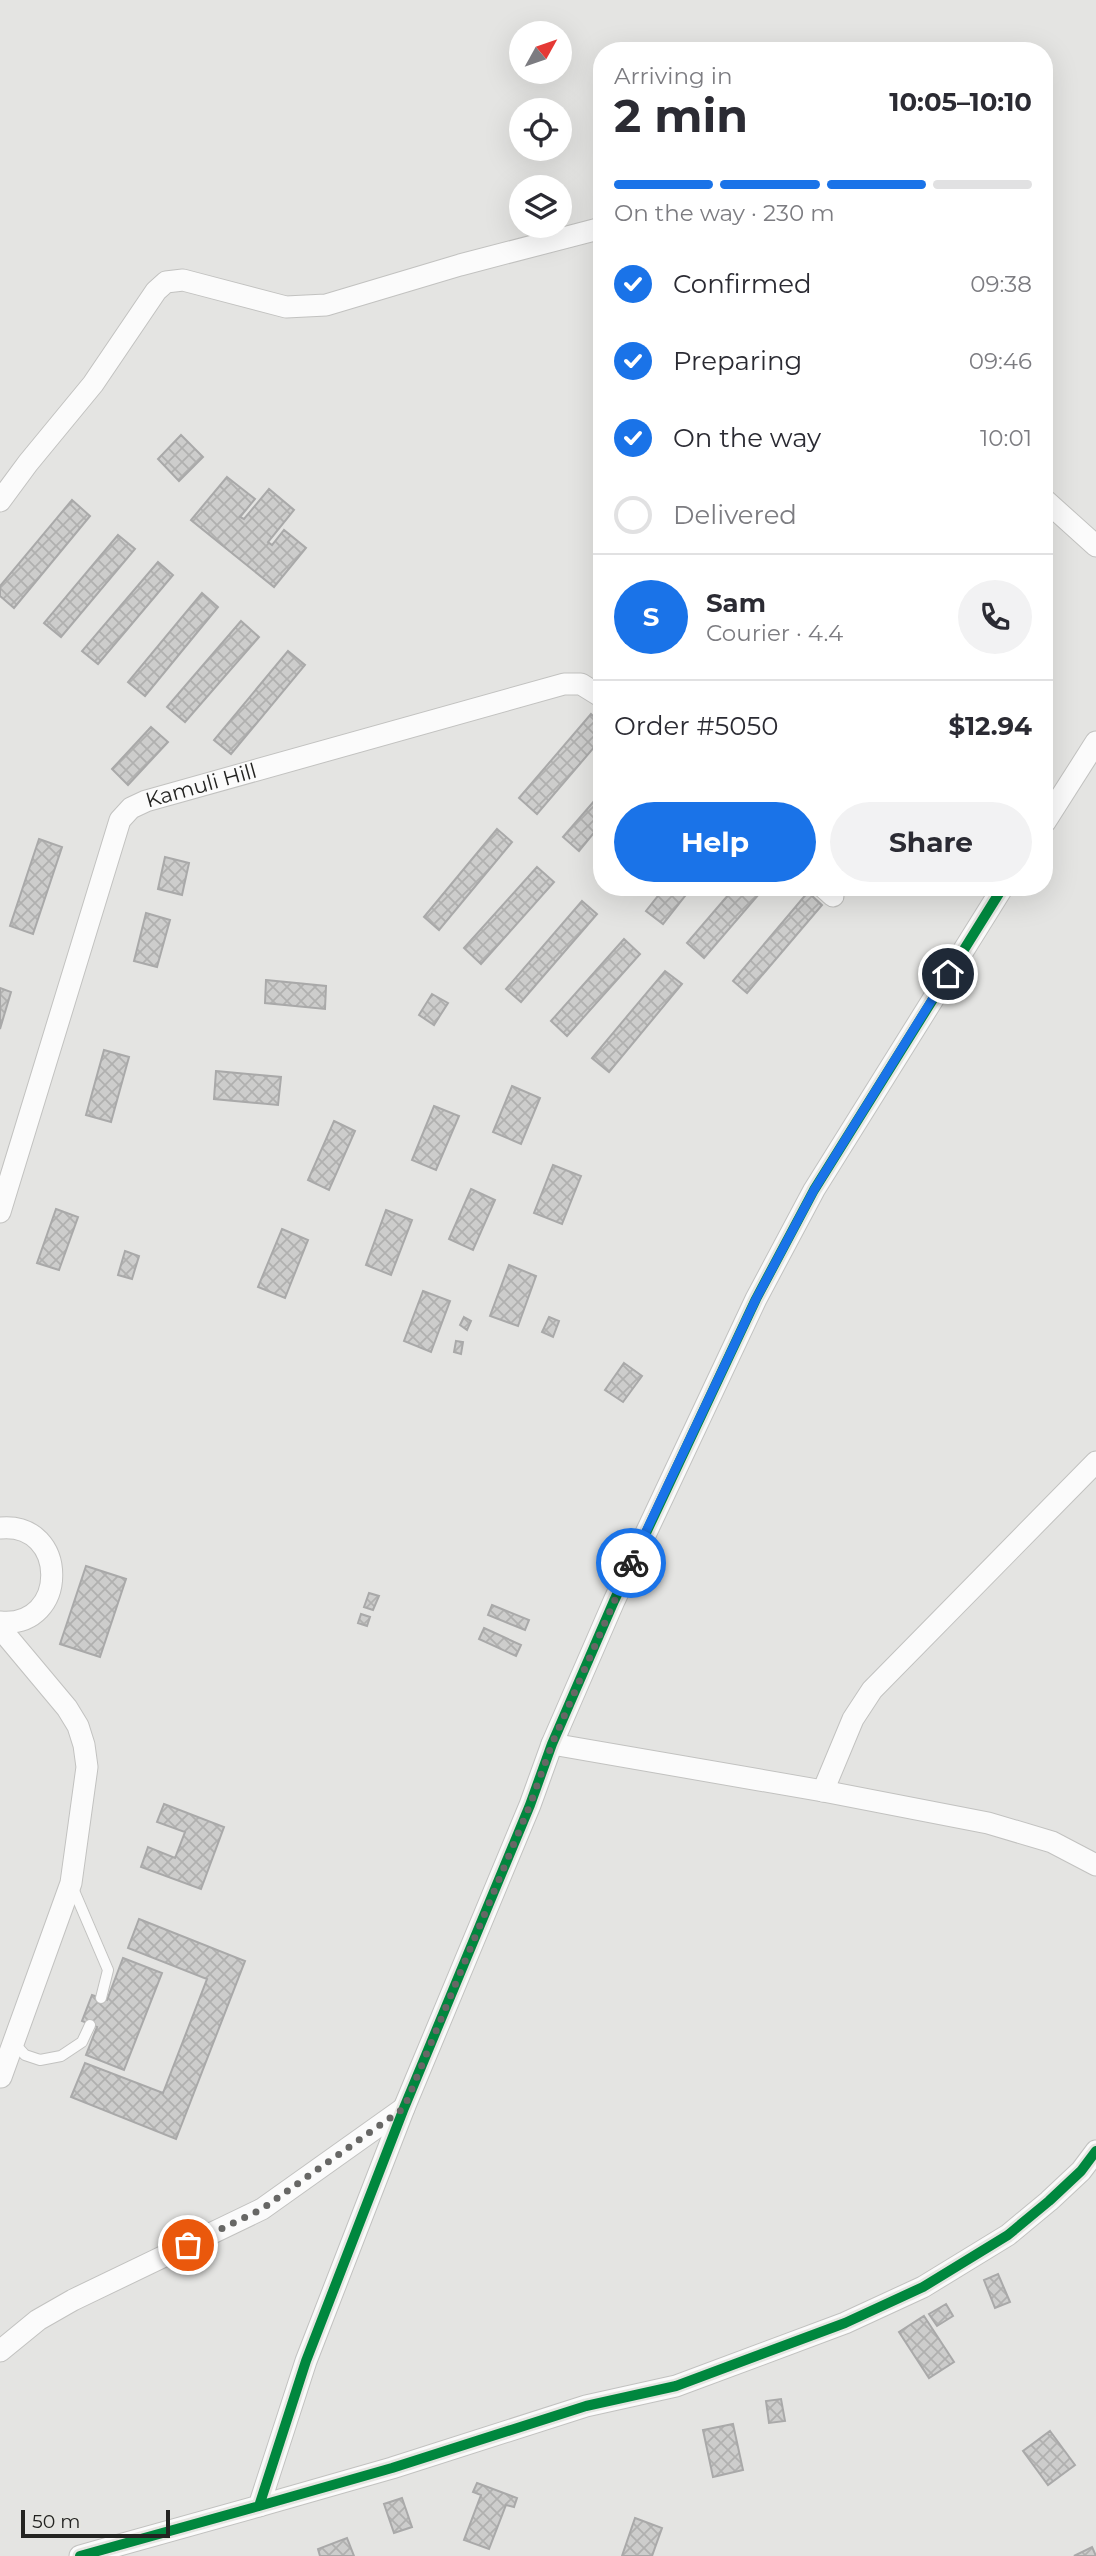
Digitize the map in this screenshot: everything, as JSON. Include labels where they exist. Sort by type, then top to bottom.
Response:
[{"type":"street","points":[[0,501],[28,463],[71,414],[156,291],[166,282],[183,280],[286,307],[326,304],[593,230]]},
{"type":"street","points":[[1053,507],[1096,546]]},
{"type":"street","name":"Kamuli Hill","points":[[0,1212],[120,820],[131,808],[146,801],[565,684],[581,684],[593,691]]},
{"type":"street","points":[[1053,809],[1096,741]]},
{"type":"street","points":[[259,2507],[306,2361],[404,2108],[530,1805],[552,1744],[614,1601],[756,1299],[814,1190],[997,896]]},
{"type":"street","points":[[823,1791],[853,1719],[872,1690],[1096,1462]]},
{"type":"street","points":[[0,1528],[17,1529],[37,1540],[49,1558],[52,1579],[51,1590],[39,1609],[18,1621],[0,1622]]},
{"type":"street","points":[[0,1628],[67,1708],[78,1726],[84,1745],[86,1767],[71,1883],[1,2077]]},
{"type":"street","points":[[552,1744],[988,1823],[1052,1842],[1096,1865]]},
{"type":"street","points":[[0,2351],[38,2320],[73,2300],[262,2209],[404,2108]]},
{"type":"street","points":[[80,2556],[392,2468],[552,2416],[676,2386],[845,2323],[923,2287],[1008,2235],[1049,2202],[1081,2171],[1096,2151]]},
{"type":"lane","points":[[71,1883],[108,1970],[101,1998]]},
{"type":"lane","points":[[14,2043],[25,2055],[40,2060],[61,2056],[82,2042],[90,2025]]},
{"type":"building","points":[[181,435],[203,457],[179,481],[158,459]]},
{"type":"building","points":[[227,477],[255,499],[240,517],[244,519],[269,489],[294,510],[268,542],[272,545],[284,530],[306,548],[274,587],[191,520]]},
{"type":"building","points":[[72,500],[90,516],[14,608],[0,596],[0,586]]},
{"type":"building","points":[[118,535],[135,549],[61,637],[44,623]]},
{"type":"building","points":[[158,562],[173,575],[98,664],[82,651]]},
{"type":"building","points":[[202,593],[218,607],[145,696],[128,682]]},
{"type":"building","points":[[241,621],[259,637],[185,722],[167,707]]},
{"type":"building","points":[[288,651],[305,665],[231,754],[214,740]]},
{"type":"building","points":[[591,714],[593,749],[537,814],[519,798]]},
{"type":"building","points":[[151,727],[168,742],[128,785],[112,769]]},
{"type":"building","points":[[593,802],[593,834],[579,851],[563,837]]},
{"type":"building","points":[[497,829],[512,842],[439,930],[424,917]]},
{"type":"building","points":[[39,839],[62,847],[33,934],[10,926]]},
{"type":"building","points":[[165,857],[189,863],[182,895],[158,889]]},
{"type":"building","points":[[537,867],[554,882],[481,964],[464,948]]},
{"type":"building","points":[[658,896],[685,896],[663,924],[646,911]]},
{"type":"building","points":[[727,896],[757,896],[704,958],[687,943]]},
{"type":"building","points":[[805,896],[812,896],[822,905],[747,993],[733,981]]},
{"type":"building","points":[[582,901],[597,914],[521,1002],[506,989]]},
{"type":"building","points":[[146,913],[170,920],[157,967],[134,961]]},
{"type":"building","points":[[624,939],[640,954],[567,1036],[551,1021]]},
{"type":"building","points":[[665,971],[682,984],[609,1072],[592,1058]]},
{"type":"building","points":[[266,980],[326,986],[325,1009],[265,1003]]},
{"type":"building","points":[[0,988],[11,992],[0,1029]]},
{"type":"building","points":[[432,994],[448,1003],[434,1025],[419,1015]]},
{"type":"building","points":[[104,1050],[129,1057],[111,1122],[86,1115]]},
{"type":"building","points":[[216,1071],[281,1077],[278,1105],[214,1099]]},
{"type":"building","points":[[512,1086],[540,1098],[521,1144],[493,1132]]},
{"type":"building","points":[[434,1106],[459,1116],[436,1170],[412,1160]]},
{"type":"building","points":[[334,1121],[355,1131],[329,1190],[308,1180]]},
{"type":"building","points":[[553,1165],[581,1176],[562,1224],[534,1213]]},
{"type":"building","points":[[471,1189],[495,1200],[473,1250],[449,1239]]},
{"type":"building","points":[[56,1209],[78,1217],[59,1270],[37,1263]]},
{"type":"building","points":[[386,1210],[412,1220],[391,1275],[366,1265]]},
{"type":"building","points":[[282,1229],[308,1240],[285,1298],[258,1287]]},
{"type":"building","points":[[125,1251],[139,1256],[132,1279],[118,1275]]},
{"type":"building","points":[[509,1265],[536,1276],[518,1326],[490,1316]]},
{"type":"building","points":[[423,1291],[450,1301],[431,1352],[404,1341]]},
{"type":"building","points":[[464,1317],[471,1321],[467,1330],[460,1325]]},
{"type":"building","points":[[549,1317],[559,1321],[553,1337],[542,1332]]},
{"type":"building","points":[[456,1341],[463,1342],[461,1354],[454,1352]]},
{"type":"building","points":[[624,1363],[642,1376],[623,1402],[605,1390]]},
{"type":"building","points":[[86,1566],[126,1579],[100,1657],[60,1644]]},
{"type":"building","points":[[369,1593],[379,1596],[373,1610],[364,1607]]},
{"type":"building","points":[[492,1605],[529,1620],[525,1630],[488,1615]]},
{"type":"building","points":[[361,1614],[370,1617],[367,1626],[358,1623]]},
{"type":"building","points":[[484,1628],[521,1645],[516,1656],[479,1639]]},
{"type":"building","points":[[164,1804],[224,1827],[201,1889],[141,1867],[148,1847],[175,1858],[185,1832],[157,1822]]},
{"type":"building","points":[[139,1919],[245,1961],[176,2139],[71,2097],[85,2063],[163,2093],[207,1979],[128,1948]]},
{"type":"building","points":[[123,1958],[162,1973],[124,2070],[86,2055],[97,2027],[82,2021],[92,1995],[107,2000]]},
{"type":"building","points":[[998,2274],[1010,2302],[995,2308],[984,2280]]},
{"type":"building","points":[[946,2304],[953,2316],[937,2326],[929,2314]]},
{"type":"building","points":[[924,2316],[954,2362],[929,2378],[899,2332]]},
{"type":"building","points":[[781,2399],[785,2421],[769,2423],[766,2401]]},
{"type":"building","points":[[733,2424],[743,2470],[713,2477],[703,2430]]},
{"type":"building","points":[[1050,2431],[1075,2465],[1048,2485],[1023,2451]]},
{"type":"building","points":[[477,2483],[517,2498],[514,2507],[506,2505],[489,2549],[464,2540],[481,2495],[473,2492]]},
{"type":"building","points":[[402,2498],[412,2527],[394,2533],[384,2504]]},
{"type":"building","points":[[635,2518],[662,2528],[652,2556],[622,2556]]},
{"type":"building","points":[[347,2538],[354,2556],[320,2556],[318,2549]]},
{"type":"building","points":[[1092,2547],[1096,2556],[1074,2556]]},
{"type":"cycle path","points":[[80,2556],[259,2506],[306,2361],[404,2108],[530,1805],[552,1744],[614,1601],[756,1299],[814,1190],[997,896]]},
{"type":"cycle path","points":[[259,2506],[392,2468],[586,2406],[676,2386],[845,2323],[923,2287],[1008,2235],[1081,2171],[1096,2151]]},
{"type":"way so far","points":[[188,2245],[262,2209],[404,2108],[530,1805],[552,1744],[631,1563]]},
{"type":"route","points":[[631,1563],[756,1299],[814,1190],[948,974]]}]
